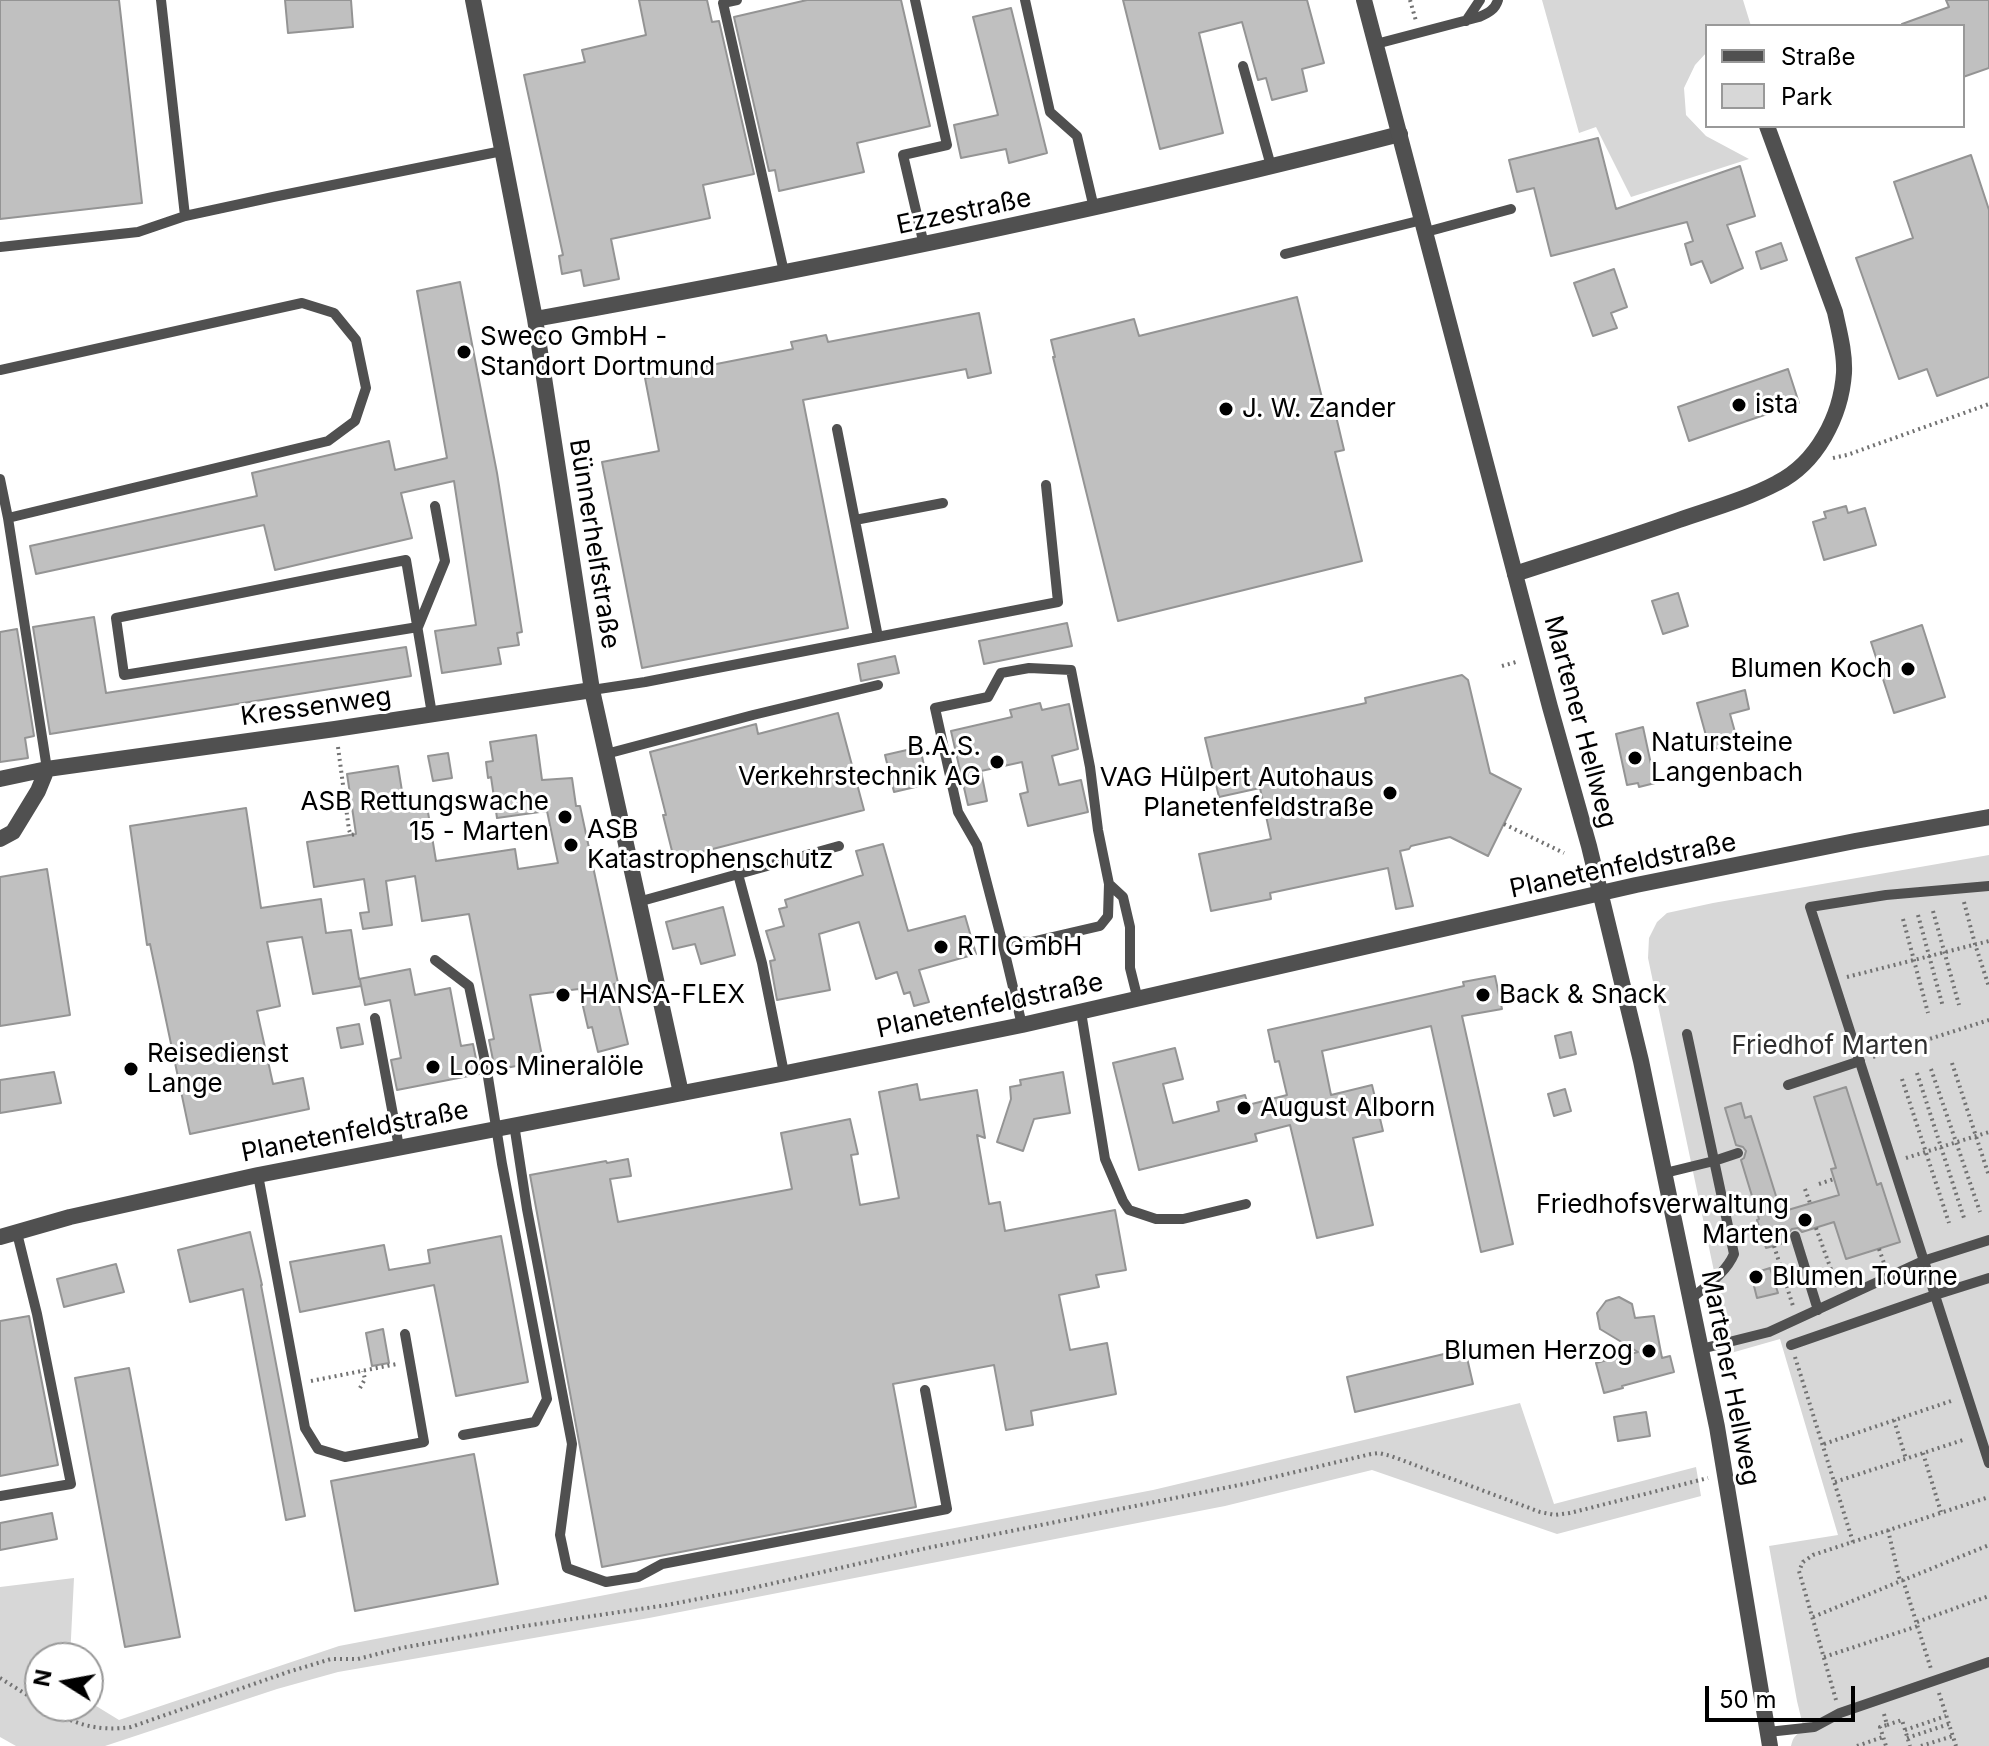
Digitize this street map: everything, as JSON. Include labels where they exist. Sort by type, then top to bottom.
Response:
[{"type":"street","name":"Bünnerhelfstraße","points":[[473,0],[535,319],[592,690],[681,1093]]},
{"type":"street","name":"Martener Hellweg","points":[[1364,0],[1589,846],[1641,1061],[1725,1475],[1769,1739]]},
{"type":"street","points":[[1515,574],[1691,516],[1777,483],[1795,472],[1811,456],[1833,420],[1844,370],[1835,312],[1768,128]]},
{"type":"street","name":"Ezzestraße","points":[[535,319],[924,245],[1094,208],[1400,134]]},
{"type":"street","name":"Kressenweg","points":[[0,779],[47,769],[592,690]]},
{"type":"street","points":[[0,839],[13,832],[38,791],[47,769]]},
{"type":"street","name":"Planetenfeldstraße","points":[[0,1237],[70,1217],[258,1175],[1022,1025],[1636,885],[1989,817]]},
{"type":"lane","points":[[161,0],[185,216]]},
{"type":"lane","points":[[737,0],[723,3],[784,272]]},
{"type":"lane","points":[[915,0],[947,145],[903,155],[924,245]]},
{"type":"lane","points":[[1025,0],[1050,112],[1077,136],[1094,208]]},
{"type":"lane","points":[[1466,21],[1469,0]]},
{"type":"lane","points":[[1466,21],[1480,0]]},
{"type":"lane","points":[[1376,44],[1479,17],[1496,7],[1498,0]]},
{"type":"lane","points":[[1243,66],[1271,166]]},
{"type":"lane","points":[[0,247],[138,232],[185,216],[502,151]]},
{"type":"lane","points":[[1285,254],[1511,209]]},
{"type":"lane","points":[[0,370],[302,303],[334,313],[356,340],[366,388],[355,421],[328,441],[8,518]]},
{"type":"lane","points":[[837,429],[878,637]]},
{"type":"lane","points":[[0,479],[47,769]]},
{"type":"lane","points":[[592,690],[1058,602],[1046,485]]},
{"type":"lane","points":[[855,520],[943,503]]},
{"type":"lane","points":[[418,627],[445,561],[435,506]]},
{"type":"lane","points":[[418,627],[124,675],[116,618],[406,560],[418,627],[432,714]]},
{"type":"lane","points":[[1002,941],[1031,942],[1100,926],[1108,916],[1109,884],[1071,670],[1029,668],[1001,673],[988,697],[935,708],[958,812],[977,845],[1022,1025]]},
{"type":"lane","points":[[606,754],[878,685]]},
{"type":"lane","points":[[638,902],[839,846]]},
{"type":"lane","points":[[738,874],[762,963],[784,1073]]},
{"type":"lane","points":[[1109,884],[1123,897],[1130,927],[1130,968],[1138,1000]]},
{"type":"lane","points":[[1989,886],[1886,895],[1810,907],[1989,1463]]},
{"type":"lane","points":[[435,960],[469,986],[547,1399],[535,1422],[463,1435]]},
{"type":"lane","points":[[1081,1012],[1105,1159],[1129,1210],[1156,1219],[1183,1219],[1246,1204]]},
{"type":"lane","points":[[375,1018],[399,1147]]},
{"type":"lane","points":[[1687,1034],[1734,1254],[1722,1272],[1691,1299]]},
{"type":"lane","points":[[1788,1085],[1860,1061]]},
{"type":"lane","points":[[514,1124],[572,1444],[560,1535],[567,1568],[606,1582],[638,1577],[662,1564],[947,1509],[925,1390]]},
{"type":"lane","points":[[1665,1173],[1738,1153]]},
{"type":"lane","points":[[258,1175],[305,1428],[318,1449],[345,1457],[424,1442],[405,1334]]},
{"type":"lane","points":[[0,1496],[71,1484],[37,1314],[17,1233]]},
{"type":"lane","points":[[1795,1236],[1818,1310]]},
{"type":"lane","points":[[1701,1349],[1769,1332],[1923,1261],[1989,1240]]},
{"type":"lane","points":[[1791,1345],[1989,1278]]},
{"type":"lane","points":[[1769,1739],[1814,1727],[1840,1713],[1989,1662]]},
{"type":"path","points":[[1847,455],[1989,404]]},
{"type":"path","points":[[1502,666],[1516,662]]},
{"type":"path","points":[[335,729],[349,830],[351,835],[356,834]]},
{"type":"path","points":[[1504,824],[1564,853]]},
{"type":"path","points":[[1961,888],[1989,987]]},
{"type":"path","points":[[1933,911],[1959,1005]]},
{"type":"path","points":[[1918,915],[1943,1007]]},
{"type":"path","points":[[1903,919],[1928,1013]]},
{"type":"path","points":[[1833,981],[1989,941]]},
{"type":"path","points":[[1860,1061],[1989,1020]]},
{"type":"path","points":[[1952,1063],[1989,1176]]},
{"type":"path","points":[[1931,1069],[1980,1212]]},
{"type":"path","points":[[1917,1073],[1964,1218]]},
{"type":"path","points":[[1902,1079],[1949,1223]]},
{"type":"path","points":[[1892,1162],[1989,1132]]},
{"type":"path","points":[[1819,1184],[1834,1179]]},
{"type":"path","points":[[1805,1189],[1810,1203]]},
{"type":"path","points":[[1816,1228],[1842,1299]]},
{"type":"path","points":[[1774,1246],[1797,1320]]},
{"type":"path","points":[[1791,1345],[1853,1542]]},
{"type":"path","points":[[297,1384],[410,1361]]},
{"type":"path","points":[[360,1388],[365,1379],[363,1371]]},
{"type":"path","points":[[1824,1444],[1967,1396]]},
{"type":"path","points":[[1894,1420],[1906,1459]]},
{"type":"path","points":[[1835,1482],[1980,1435]]},
{"type":"path","points":[[1923,1453],[1941,1512]]},
{"type":"path","points":[[75,1722],[109,1730],[131,1727],[331,1659],[358,1659],[401,1648],[744,1590],[927,1548],[1249,1483],[1371,1454],[1391,1456],[1555,1515],[1725,1475]]},
{"type":"path","points":[[1840,1713],[1799,1571],[1803,1562],[1813,1555],[1989,1497]]},
{"type":"path","points":[[1888,1530],[1956,1745],[1947,1746]]},
{"type":"path","points":[[1813,1617],[1989,1545]]},
{"type":"path","points":[[1824,1657],[1989,1596]]},
{"type":"path","points":[[0,1678],[24,1693]]},
{"type":"path","points":[[1879,1700],[1887,1725]]},
{"type":"path","points":[[1905,1730],[1946,1716]]},
{"type":"path","points":[[1886,1746],[1880,1727],[1902,1720],[1910,1746]]},
{"type":"path","points":[[1907,1738],[1949,1724]]},
{"type":"path","points":[[1921,1746],[1953,1736]]},
{"type":"path","points":[[1857,1746],[1883,1737]]},
{"type":"green space","points":[[1542,0],[1743,0],[1750,24],[1705,24],[1705,54],[1695,65],[1684,88],[1686,115],[1706,136],[1749,159],[1631,197],[1596,127],[1579,133]]},
{"type":"green space","name":"Friedhof Marten","points":[[1989,855],[1989,1746],[1791,1746],[1795,1736],[1804,1730],[1769,1546],[1838,1535],[1780,1339],[1731,1353],[1648,958],[1649,938],[1657,922],[1667,913]]},
{"type":"green space","points":[[1520,1403],[1554,1504],[1696,1467],[1701,1496],[1557,1534],[1372,1470],[1225,1506],[649,1618],[338,1672],[105,1746],[16,1746],[0,1737],[0,1587],[74,1578],[71,1642],[24,1642],[24,1722],[104,1722],[104,1711],[119,1720],[339,1646],[1153,1490]]},
{"type":"building","points":[[0,0],[119,0],[142,203],[0,219]]},
{"type":"building","points":[[285,0],[351,0],[353,27],[288,33]]},
{"type":"building","points":[[639,0],[707,0],[712,22],[719,21],[754,174],[703,185],[710,218],[611,239],[619,279],[584,286],[581,270],[562,274],[559,256],[563,255],[524,75],[585,62],[582,50],[646,35]]},
{"type":"building","points":[[807,0],[901,0],[930,126],[857,143],[864,172],[779,191],[775,170],[769,171],[734,17]]},
{"type":"building","points":[[1123,0],[1307,0],[1324,63],[1302,69],[1307,91],[1272,100],[1266,78],[1258,80],[1242,22],[1199,33],[1223,133],[1160,149]]},
{"type":"building","points":[[1946,0],[1989,0],[1989,68],[1965,76],[1965,24],[1902,24],[1949,7]]},
{"type":"building","points":[[1011,8],[1047,153],[1009,163],[1006,149],[961,158],[954,125],[998,115],[973,17]]},
{"type":"building","points":[[1598,138],[1616,209],[1740,166],[1755,216],[1727,225],[1743,268],[1711,283],[1702,261],[1691,265],[1685,244],[1693,241],[1687,222],[1551,256],[1534,188],[1517,192],[1509,160]]},
{"type":"building","points":[[1971,155],[1989,210],[1989,377],[1937,396],[1927,369],[1899,379],[1856,258],[1913,238],[1894,182]]},
{"type":"building","points":[[1781,243],[1787,260],[1761,269],[1756,252]]},
{"type":"building","points":[[1614,269],[1627,307],[1611,313],[1617,328],[1593,336],[1574,283]]},
{"type":"building","points":[[460,282],[497,473],[522,632],[517,633],[519,645],[498,648],[501,664],[442,673],[435,631],[476,625],[454,481],[401,493],[412,538],[275,570],[264,525],[36,574],[30,546],[257,496],[252,473],[389,441],[395,470],[447,458],[417,291]]},
{"type":"building","points":[[1297,297],[1327,418],[1336,416],[1344,450],[1335,452],[1362,561],[1118,621],[1051,340],[1134,319],[1139,336]]},
{"type":"building","points":[[979,313],[991,373],[968,378],[966,369],[803,400],[848,628],[642,668],[602,462],[659,451],[645,378],[793,349],[791,342],[826,335],[828,342]]},
{"type":"building","name":"ista","points":[[1788,369],[1799,403],[1689,441],[1678,407]]},
{"type":"building","points":[[1846,506],[1848,513],[1865,508],[1876,545],[1824,560],[1813,522],[1826,518],[1824,512]]},
{"type":"building","points":[[1678,593],[1688,626],[1663,634],[1652,601]]},
{"type":"building","points":[[94,617],[106,693],[406,647],[411,676],[50,734],[33,627]]},
{"type":"building","points":[[1067,623],[1072,646],[984,664],[979,641]]},
{"type":"building","name":"Blumen Koch","points":[[1922,625],[1945,697],[1894,713],[1871,642]]},
{"type":"building","points":[[17,629],[34,736],[25,738],[28,758],[0,762],[0,632]]},
{"type":"building","points":[[895,656],[899,673],[861,681],[858,664]]},
{"type":"building","name":"VAG Hülpert Autohaus Planetenfeldstraße","points":[[1462,675],[1468,680],[1490,773],[1521,789],[1488,856],[1450,837],[1400,851],[1413,906],[1396,909],[1388,868],[1270,893],[1271,899],[1211,911],[1199,854],[1271,839],[1260,788],[1219,797],[1205,738],[1366,703],[1365,698]]},
{"type":"building","points":[[1745,690],[1749,709],[1730,714],[1738,743],[1710,750],[1697,703]]},
{"type":"building","points":[[1040,703],[1042,710],[1069,704],[1078,749],[1052,756],[1059,785],[1081,780],[1088,812],[1028,826],[1020,794],[1028,792],[1022,762],[981,771],[987,801],[968,805],[951,731],[1012,717],[1010,710]]},
{"type":"building","points":[[838,713],[864,810],[674,859],[650,752],[756,724],[758,734]]},
{"type":"building","name":"Natursteine Langenbach","points":[[1643,727],[1655,783],[1639,787],[1638,783],[1627,785],[1616,734]]},
{"type":"building","points":[[536,735],[542,780],[572,778],[618,983],[614,984],[628,1044],[598,1052],[592,1027],[588,1028],[579,989],[530,995],[543,1061],[495,1070],[489,1040],[494,1039],[469,914],[422,921],[415,876],[386,881],[392,925],[363,929],[360,913],[369,912],[364,879],[314,887],[307,842],[356,834],[347,774],[398,766],[405,810],[427,806],[436,861],[515,849],[518,869],[558,863],[547,811],[497,818],[491,777],[488,778],[486,762],[493,761],[490,742]]},
{"type":"building","points":[[920,747],[928,784],[894,792],[885,755]]},
{"type":"building","points":[[448,753],[452,778],[433,781],[428,756]]},
{"type":"building","points":[[246,808],[261,908],[321,899],[326,933],[351,930],[359,979],[410,969],[415,995],[450,988],[461,1046],[473,1044],[479,1074],[397,1090],[391,1060],[401,1058],[390,1000],[365,1005],[360,980],[361,986],[313,994],[302,937],[267,942],[280,1006],[257,1011],[273,1084],[303,1078],[309,1109],[190,1134],[150,944],[147,945],[130,826]]},
{"type":"building","points":[[883,844],[908,931],[965,916],[976,954],[919,970],[929,1002],[914,1006],[910,992],[904,994],[897,972],[876,979],[859,922],[819,934],[830,990],[777,1000],[770,961],[775,960],[766,931],[784,926],[779,909],[787,907],[785,900],[863,875],[856,851]]},
{"type":"building","points":[[47,869],[70,1015],[0,1026],[0,877]]},
{"type":"building","points":[[723,907],[735,955],[701,964],[695,944],[673,949],[666,922]]},
{"type":"building","points":[[1495,976],[1502,1009],[1462,1016],[1513,1244],[1481,1252],[1431,1026],[1322,1051],[1331,1095],[1372,1085],[1383,1131],[1353,1138],[1373,1225],[1317,1238],[1290,1125],[1255,1134],[1257,1141],[1139,1170],[1113,1063],[1175,1048],[1183,1079],[1163,1084],[1173,1123],[1219,1111],[1217,1102],[1245,1095],[1248,1105],[1287,1095],[1268,1030],[1464,986],[1463,982]]},
{"type":"building","points":[[359,1024],[363,1044],[341,1048],[337,1028]]},
{"type":"building","points":[[1571,1032],[1576,1054],[1560,1058],[1555,1036]]},
{"type":"building","points":[[54,1072],[61,1103],[0,1113],[0,1080]]},
{"type":"building","points":[[1063,1072],[1070,1113],[1034,1119],[1023,1151],[997,1142],[1011,1099],[1010,1087],[1021,1085],[1020,1080]]},
{"type":"building","points":[[917,1084],[920,1100],[977,1090],[985,1138],[977,1135],[989,1204],[1000,1202],[1005,1231],[1115,1210],[1126,1270],[1096,1275],[1099,1287],[1059,1295],[1070,1350],[1107,1343],[1116,1394],[1031,1411],[1033,1425],[1006,1430],[994,1365],[893,1384],[916,1507],[602,1567],[530,1175],[628,1159],[631,1176],[610,1179],[618,1222],[792,1189],[781,1133],[850,1119],[858,1154],[851,1155],[860,1205],[899,1198],[879,1092]]},
{"type":"building","points":[[1846,1087],[1877,1185],[1881,1183],[1900,1242],[1846,1259],[1834,1222],[1802,1232],[1798,1228],[1792,1229],[1787,1234],[1788,1242],[1766,1248],[1741,1160],[1746,1151],[1736,1145],[1725,1108],[1741,1103],[1745,1118],[1751,1116],[1781,1212],[1839,1195],[1831,1169],[1836,1168],[1814,1097]]},
{"type":"building","points":[[1565,1089],[1571,1111],[1554,1116],[1548,1094]]},
{"type":"building","points":[[250,1232],[305,1516],[286,1520],[243,1289],[190,1302],[178,1250]]},
{"type":"building","points":[[501,1236],[528,1382],[456,1396],[434,1285],[300,1312],[290,1262],[384,1245],[389,1270],[430,1263],[428,1250]]},
{"type":"building","points":[[116,1264],[124,1292],[64,1307],[57,1279]]},
{"type":"building","points":[[1770,1268],[1778,1293],[1757,1298],[1751,1274]]},
{"type":"building","points":[[1619,1297],[1632,1304],[1635,1318],[1654,1316],[1662,1358],[1670,1356],[1674,1372],[1604,1393],[1596,1363],[1638,1352],[1600,1329],[1597,1313],[1606,1301]]},
{"type":"building","points":[[29,1316],[58,1465],[0,1476],[0,1321]]},
{"type":"building","points":[[383,1329],[389,1363],[372,1366],[366,1333]]},
{"type":"building","points":[[1465,1349],[1473,1384],[1355,1412],[1347,1377]]},
{"type":"building","points":[[129,1368],[180,1637],[125,1647],[75,1378]]},
{"type":"building","points":[[1646,1412],[1650,1436],[1618,1441],[1614,1417]]},
{"type":"building","points":[[474,1454],[498,1584],[355,1611],[331,1481]]},
{"type":"building","points":[[52,1513],[57,1539],[0,1550],[0,1523]]},
{"type":"place","name":"Sweco GmbH - Standort Dortmund","points":[[464,352]]},
{"type":"place","name":"ista","points":[[1739,405]]},
{"type":"place","name":"J. W. Zander","points":[[1226,409]]},
{"type":"place","name":"Blumen Koch","points":[[1908,669]]},
{"type":"place","name":"Natursteine Langenbach","points":[[1635,758]]},
{"type":"place","name":"B.A.S. Verkehrstechnik AG","points":[[997,762]]},
{"type":"place","name":"VAG Hülpert Autohaus Planetenfeldstraße","points":[[1390,793]]},
{"type":"place","name":"ASB Rettungswache 15 - Marten","points":[[565,817]]},
{"type":"place","name":"ASB Katastrophenschutz","points":[[571,845]]},
{"type":"place","name":"RTI GmbH","points":[[941,947]]},
{"type":"place","name":"HANSA-FLEX","points":[[563,995]]},
{"type":"place","name":"Back & Snack","points":[[1483,995]]},
{"type":"place","name":"Loos Mineralöle","points":[[433,1067]]},
{"type":"place","name":"Reisedienst Lange","points":[[131,1069]]},
{"type":"place","name":"August Alborn","points":[[1244,1108]]},
{"type":"place","name":"Friedhofsverwaltung Marten","points":[[1805,1220]]},
{"type":"place","name":"Blumen Tourne","points":[[1756,1277]]},
{"type":"place","name":"Blumen Herzog","points":[[1649,1351]]}]
